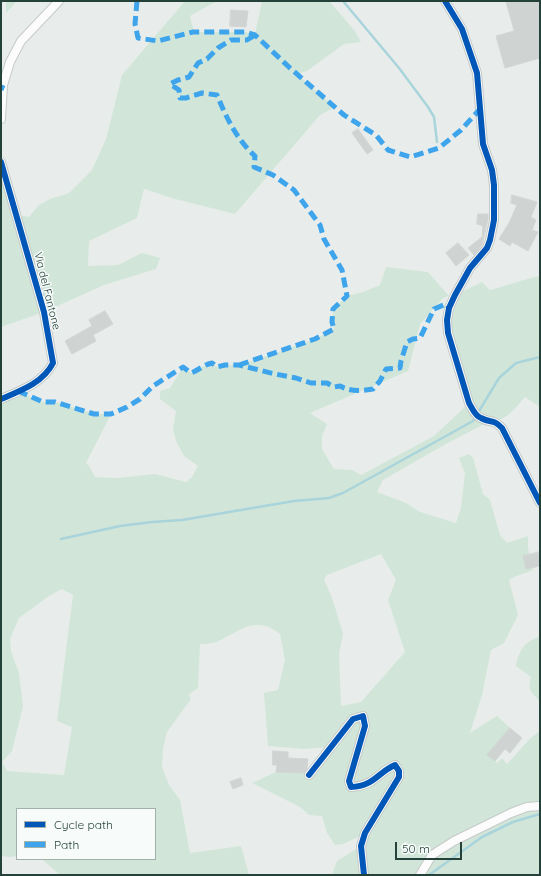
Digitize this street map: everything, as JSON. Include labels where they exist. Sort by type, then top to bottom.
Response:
[{"type":"street","points":[[1,119],[4,85],[10,62],[21,41],[59,1]]},
{"type":"street","points":[[445,1],[462,29],[477,73],[483,144],[492,170],[494,185],[494,220],[490,240],[487,248],[470,268],[449,308],[447,320],[448,333],[473,411],[480,418],[495,421],[502,428],[540,502]]},
{"type":"street","name":"Via del Fantone","points":[[1,162],[44,312],[53,363],[49,371],[40,380],[1,399]]},
{"type":"street","points":[[309,775],[353,719],[363,716],[365,726],[349,781],[351,787],[372,782],[387,769],[395,765],[400,771],[399,777],[365,833],[361,846],[364,875]]},
{"type":"street","points":[[420,875],[432,854],[454,841],[511,813],[527,807],[540,806]]},
{"type":"green space","points":[[6,1],[17,1],[6,13]]},
{"type":"green space","points":[[185,1],[217,1],[190,16],[194,32],[245,32],[255,34],[262,1],[329,1],[355,31],[361,42],[344,44],[307,71],[297,74],[335,107],[320,115],[235,214],[175,199],[144,189],[137,218],[89,241],[88,266],[118,265],[142,253],[160,258],[156,269],[104,285],[44,312],[1,327],[1,169],[16,215],[29,217],[39,205],[50,199],[69,193],[92,170],[106,139],[122,75]]},
{"type":"green space","points":[[386,267],[428,272],[449,296],[443,298],[420,324],[408,371],[310,413],[327,424],[322,436],[322,449],[334,469],[352,470],[361,475],[434,436],[469,403],[448,333],[455,295],[482,282],[490,290],[540,276],[540,407],[525,397],[510,414],[501,420],[490,421],[383,480],[377,492],[406,503],[420,512],[456,523],[461,508],[465,473],[459,458],[469,454],[473,458],[483,494],[490,500],[500,535],[507,543],[528,536],[528,548],[533,570],[509,580],[518,615],[504,643],[491,650],[482,695],[470,733],[497,716],[510,728],[488,755],[497,763],[502,758],[507,764],[527,742],[540,731],[540,875],[332,875],[337,861],[361,846],[365,834],[343,844],[335,845],[327,833],[322,816],[309,815],[300,807],[252,783],[276,772],[307,773],[330,747],[304,749],[268,746],[264,693],[278,690],[285,660],[280,634],[268,627],[258,625],[239,630],[221,640],[200,644],[198,688],[189,694],[191,699],[167,732],[163,748],[162,767],[169,785],[180,800],[190,853],[241,846],[249,875],[60,875],[43,860],[156,860],[156,808],[16,808],[16,856],[1,856],[1,399],[23,394],[43,402],[55,402],[96,414],[111,414],[86,463],[95,477],[117,478],[155,474],[186,482],[192,477],[198,466],[184,456],[176,441],[173,429],[176,411],[160,399],[160,391],[170,388],[183,367],[191,373],[212,363],[217,367],[225,365],[239,365],[315,339],[334,329],[332,322],[333,309],[347,296],[363,292],[380,285]],"holes":[[[381,554],[396,580],[388,600],[405,652],[361,702],[341,706],[339,654],[343,633],[332,598],[324,579],[327,575]],[[62,589],[73,595],[57,721],[72,727],[64,775],[7,771],[2,762],[12,751],[23,706],[19,673],[11,651],[10,639],[19,618],[49,596]]]},
{"type":"green space","points":[[540,637],[540,702],[531,691],[529,685],[531,677],[516,666],[523,647],[530,641]]},
{"type":"building","points":[[506,1],[540,1],[540,58],[505,68],[496,36],[514,31]]},
{"type":"building","points":[[231,10],[248,11],[246,27],[230,26]]},
{"type":"building","points":[[358,129],[373,150],[367,154],[352,133]]},
{"type":"building","points":[[512,195],[537,202],[531,217],[536,220],[532,230],[538,232],[528,251],[512,242],[510,246],[499,239],[509,223],[517,205],[511,203]]},
{"type":"building","points":[[478,214],[488,214],[488,219],[482,245],[474,255],[468,248],[482,237],[483,226],[477,224]]},
{"type":"building","points":[[458,243],[469,255],[456,266],[446,253]]},
{"type":"building","points":[[105,311],[113,324],[93,335],[96,341],[72,354],[65,341],[92,326],[89,320]]},
{"type":"building","points":[[540,552],[540,566],[526,569],[523,556]]},
{"type":"building","points":[[510,728],[522,738],[510,753],[505,749],[495,761],[487,755]]},
{"type":"building","points":[[273,751],[288,752],[288,758],[308,759],[307,769],[304,773],[276,772],[277,765],[273,765]]},
{"type":"building","points":[[241,778],[243,785],[233,789],[230,782]]},
{"type":"waterway","points":[[343,1],[399,68],[428,107],[434,117],[437,142]]},
{"type":"waterway","points":[[61,539],[120,526],[182,520],[294,501],[329,498],[343,493],[473,421],[499,378],[516,363],[540,357]]},
{"type":"waterway","points":[[429,875],[482,837],[513,822],[540,814]]},
{"type":"marked path","points":[[137,1],[135,24],[138,38],[158,41],[193,32],[245,32],[255,35],[344,115],[376,135],[388,150],[410,157],[439,148],[461,130],[480,109]]},
{"type":"marked path","points":[[239,365],[315,339],[334,329],[332,322],[333,309],[347,296],[342,270],[324,239],[320,225],[294,190],[273,175],[254,167],[255,156],[237,135],[224,112],[217,95],[202,93],[186,98],[180,98],[179,90],[170,84],[189,77],[198,63],[207,59],[218,48],[231,40],[247,40],[255,35]]},
{"type":"marked path","points":[[1,90],[3,85]]},
{"type":"marked path","points":[[18,391],[43,402],[55,402],[94,414],[111,414],[140,399],[153,386],[183,367],[191,373],[212,363],[217,367],[225,365],[239,365],[296,378],[311,383],[327,383],[334,387],[340,386],[352,390],[360,391],[373,389],[380,381],[386,369],[400,368],[407,342],[420,338],[434,309],[446,304],[449,308]]},
{"type":"cycle path","points":[[445,1],[462,29],[477,73],[483,144],[492,170],[494,185],[494,220],[490,240],[487,248],[470,268],[449,308],[447,320],[448,333],[469,403],[477,416],[494,422],[502,428],[540,503]]},
{"type":"cycle path","points":[[1,162],[44,312],[53,363],[49,370],[30,386],[1,399]]},
{"type":"cycle path","points":[[309,775],[353,719],[363,716],[365,726],[349,781],[351,787],[370,782],[395,765],[399,771],[399,777],[365,833],[361,846],[364,875]]}]
